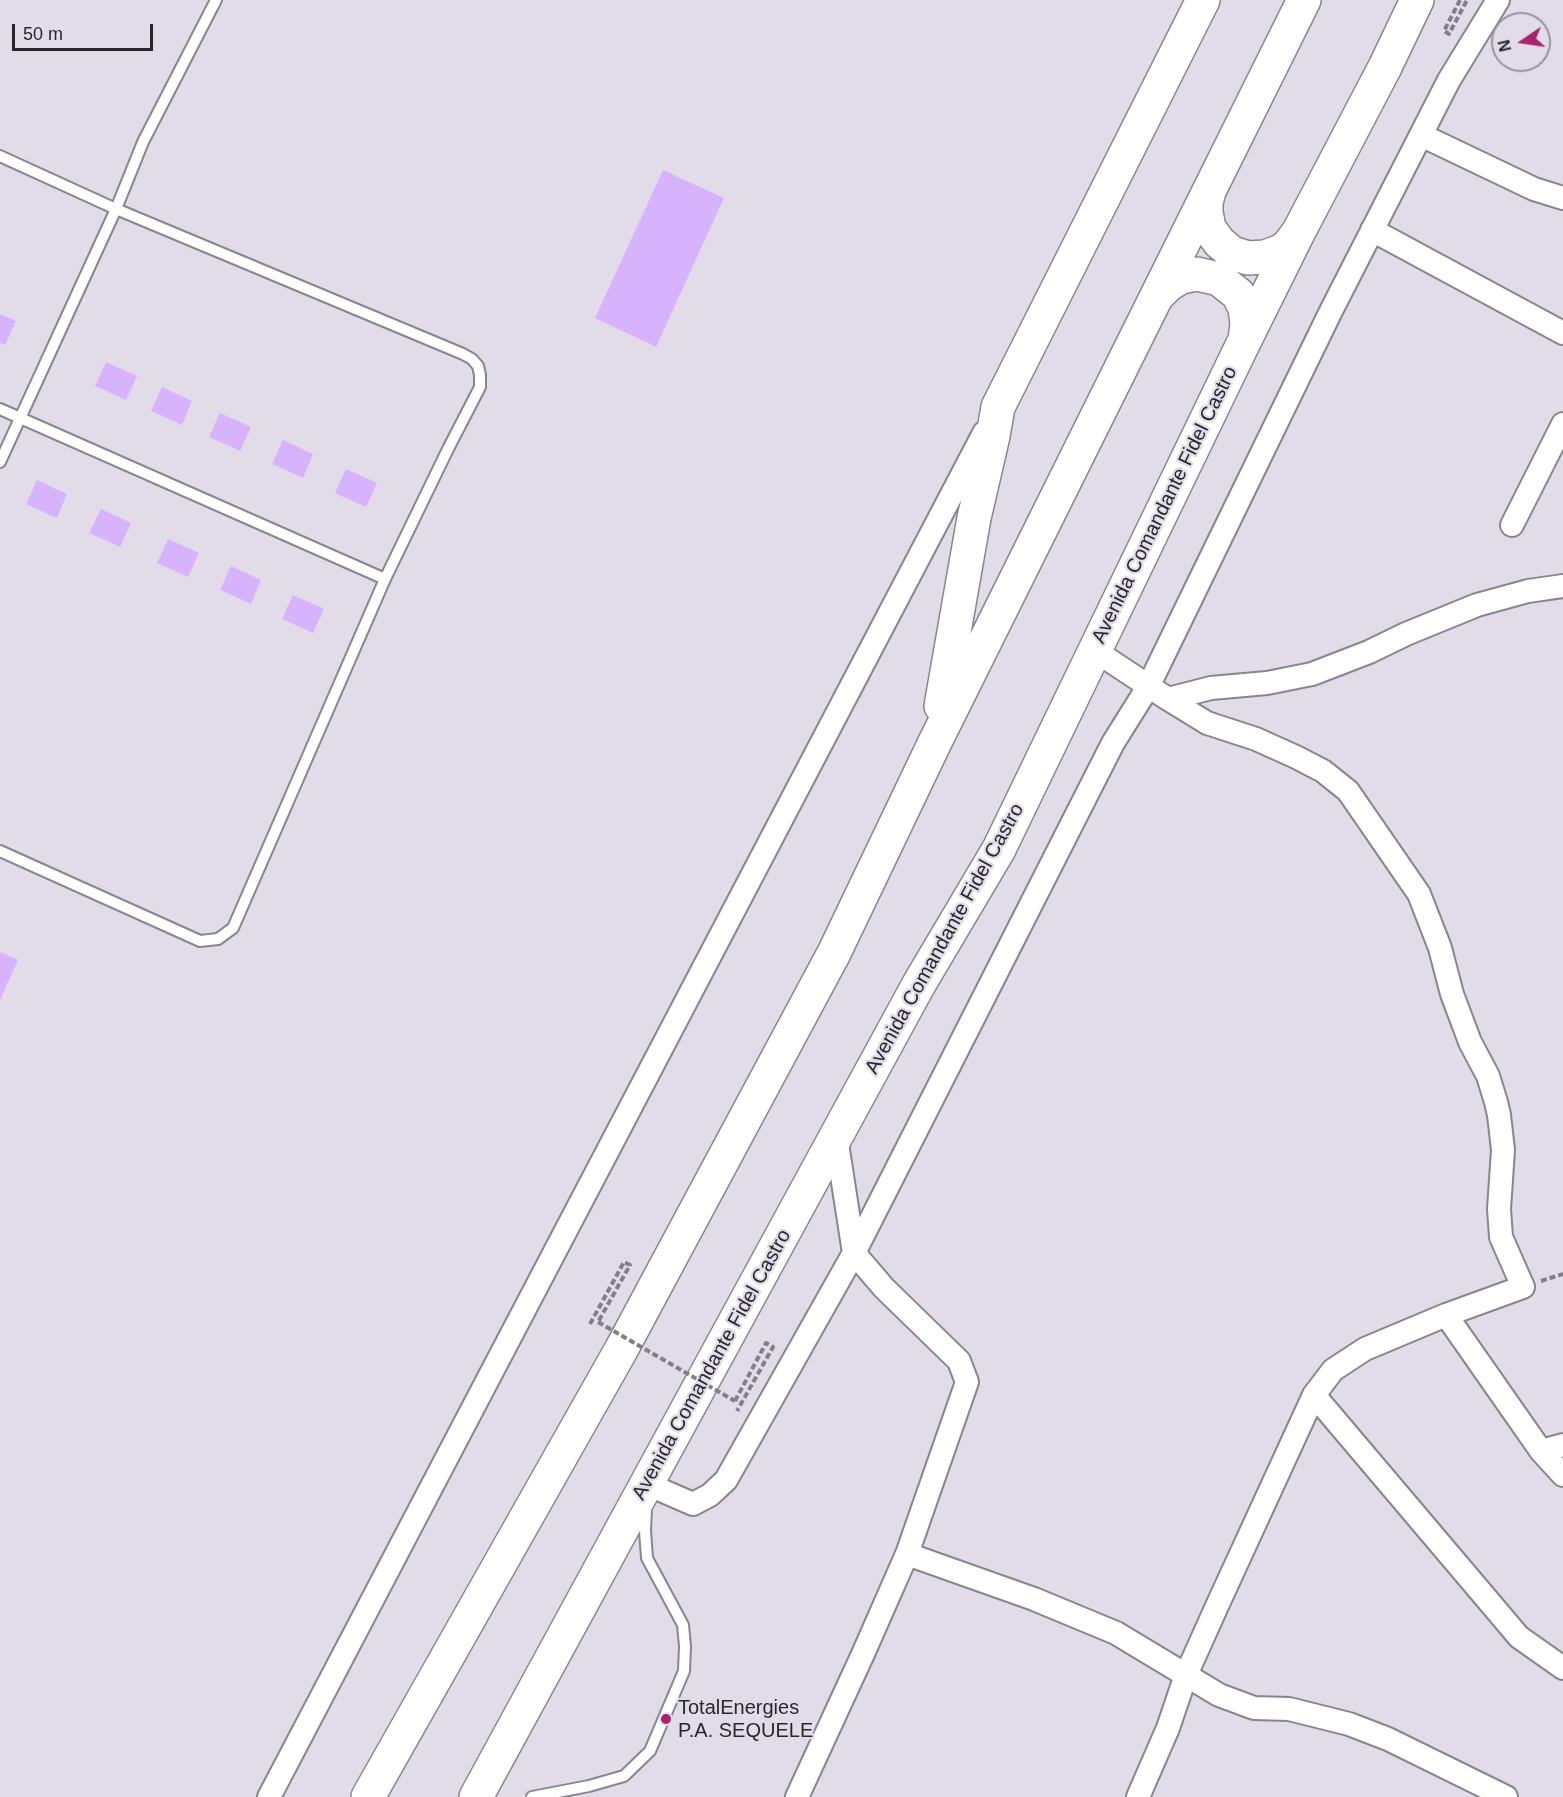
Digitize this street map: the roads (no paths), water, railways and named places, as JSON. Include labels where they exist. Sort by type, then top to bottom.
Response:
[{"type":"highway","points":[[935,742],[974,518],[998,407],[1203,0]]},
{"type":"highway","points":[[368,1797],[621,1350],[834,953],[935,742],[1304,0]]},
{"type":"highway","name":"Avenida Comandante Fidel Castro","points":[[476,1797],[919,984],[999,849],[1241,348],[1417,0]]},
{"type":"highway","points":[[1210,188],[1206,203],[1209,228],[1219,242],[1232,253],[1248,258],[1265,257],[1288,246],[1298,233]]},
{"type":"highway","points":[[1153,303],[1167,285],[1181,277],[1197,274],[1219,279],[1238,294],[1245,308],[1247,332],[1241,348]]},
{"type":"street","points":[[647,1484],[693,1504],[710,1495],[726,1480],[854,1253],[1113,743],[1149,687],[1331,311],[1449,80],[1498,0]]},
{"type":"street","points":[[1421,135],[1534,189],[1563,198]]},
{"type":"street","points":[[1372,230],[1563,333]]},
{"type":"street","points":[[269,1797],[998,407]]},
{"type":"street","points":[[1512,525],[1563,424]]},
{"type":"street","points":[[1168,699],[1211,688],[1267,683],[1312,674],[1477,605],[1528,591],[1563,586]]},
{"type":"street","points":[[1094,650],[1207,723],[1256,739],[1323,771],[1348,791],[1419,894],[1440,948],[1455,1003],[1470,1042],[1488,1076],[1496,1102],[1503,1150],[1499,1209],[1501,1237],[1523,1287],[1446,1315],[1365,1349],[1333,1370],[1314,1395],[1186,1675],[1168,1728],[1138,1797]]},
{"type":"street","points":[[797,1797],[907,1554],[967,1382],[959,1361],[884,1288],[854,1253],[836,1137]]},
{"type":"street","points":[[1446,1315],[1552,1448],[1563,1475]]},
{"type":"street","points":[[1314,1395],[1519,1637],[1563,1668]]},
{"type":"street","points":[[907,1554],[1013,1591],[1116,1633],[1219,1695],[1254,1708],[1289,1708],[1349,1724],[1388,1739],[1506,1797]]},
{"type":"lane","points":[[0,462],[116,209],[143,142],[216,0]]},
{"type":"lane","points":[[0,156],[116,209],[464,354],[478,366],[480,375],[480,387],[385,579],[233,928],[218,939],[200,941],[0,851]]},
{"type":"lane","points":[[0,409],[385,579]]},
{"type":"lane","points":[[532,1797],[589,1786],[624,1776],[650,1751],[684,1671],[683,1625],[647,1558],[645,1531],[647,1484]]},
{"type":"place","name":"TotalEnergies P.A. SEQUELE","points":[[666,1719]]}]
